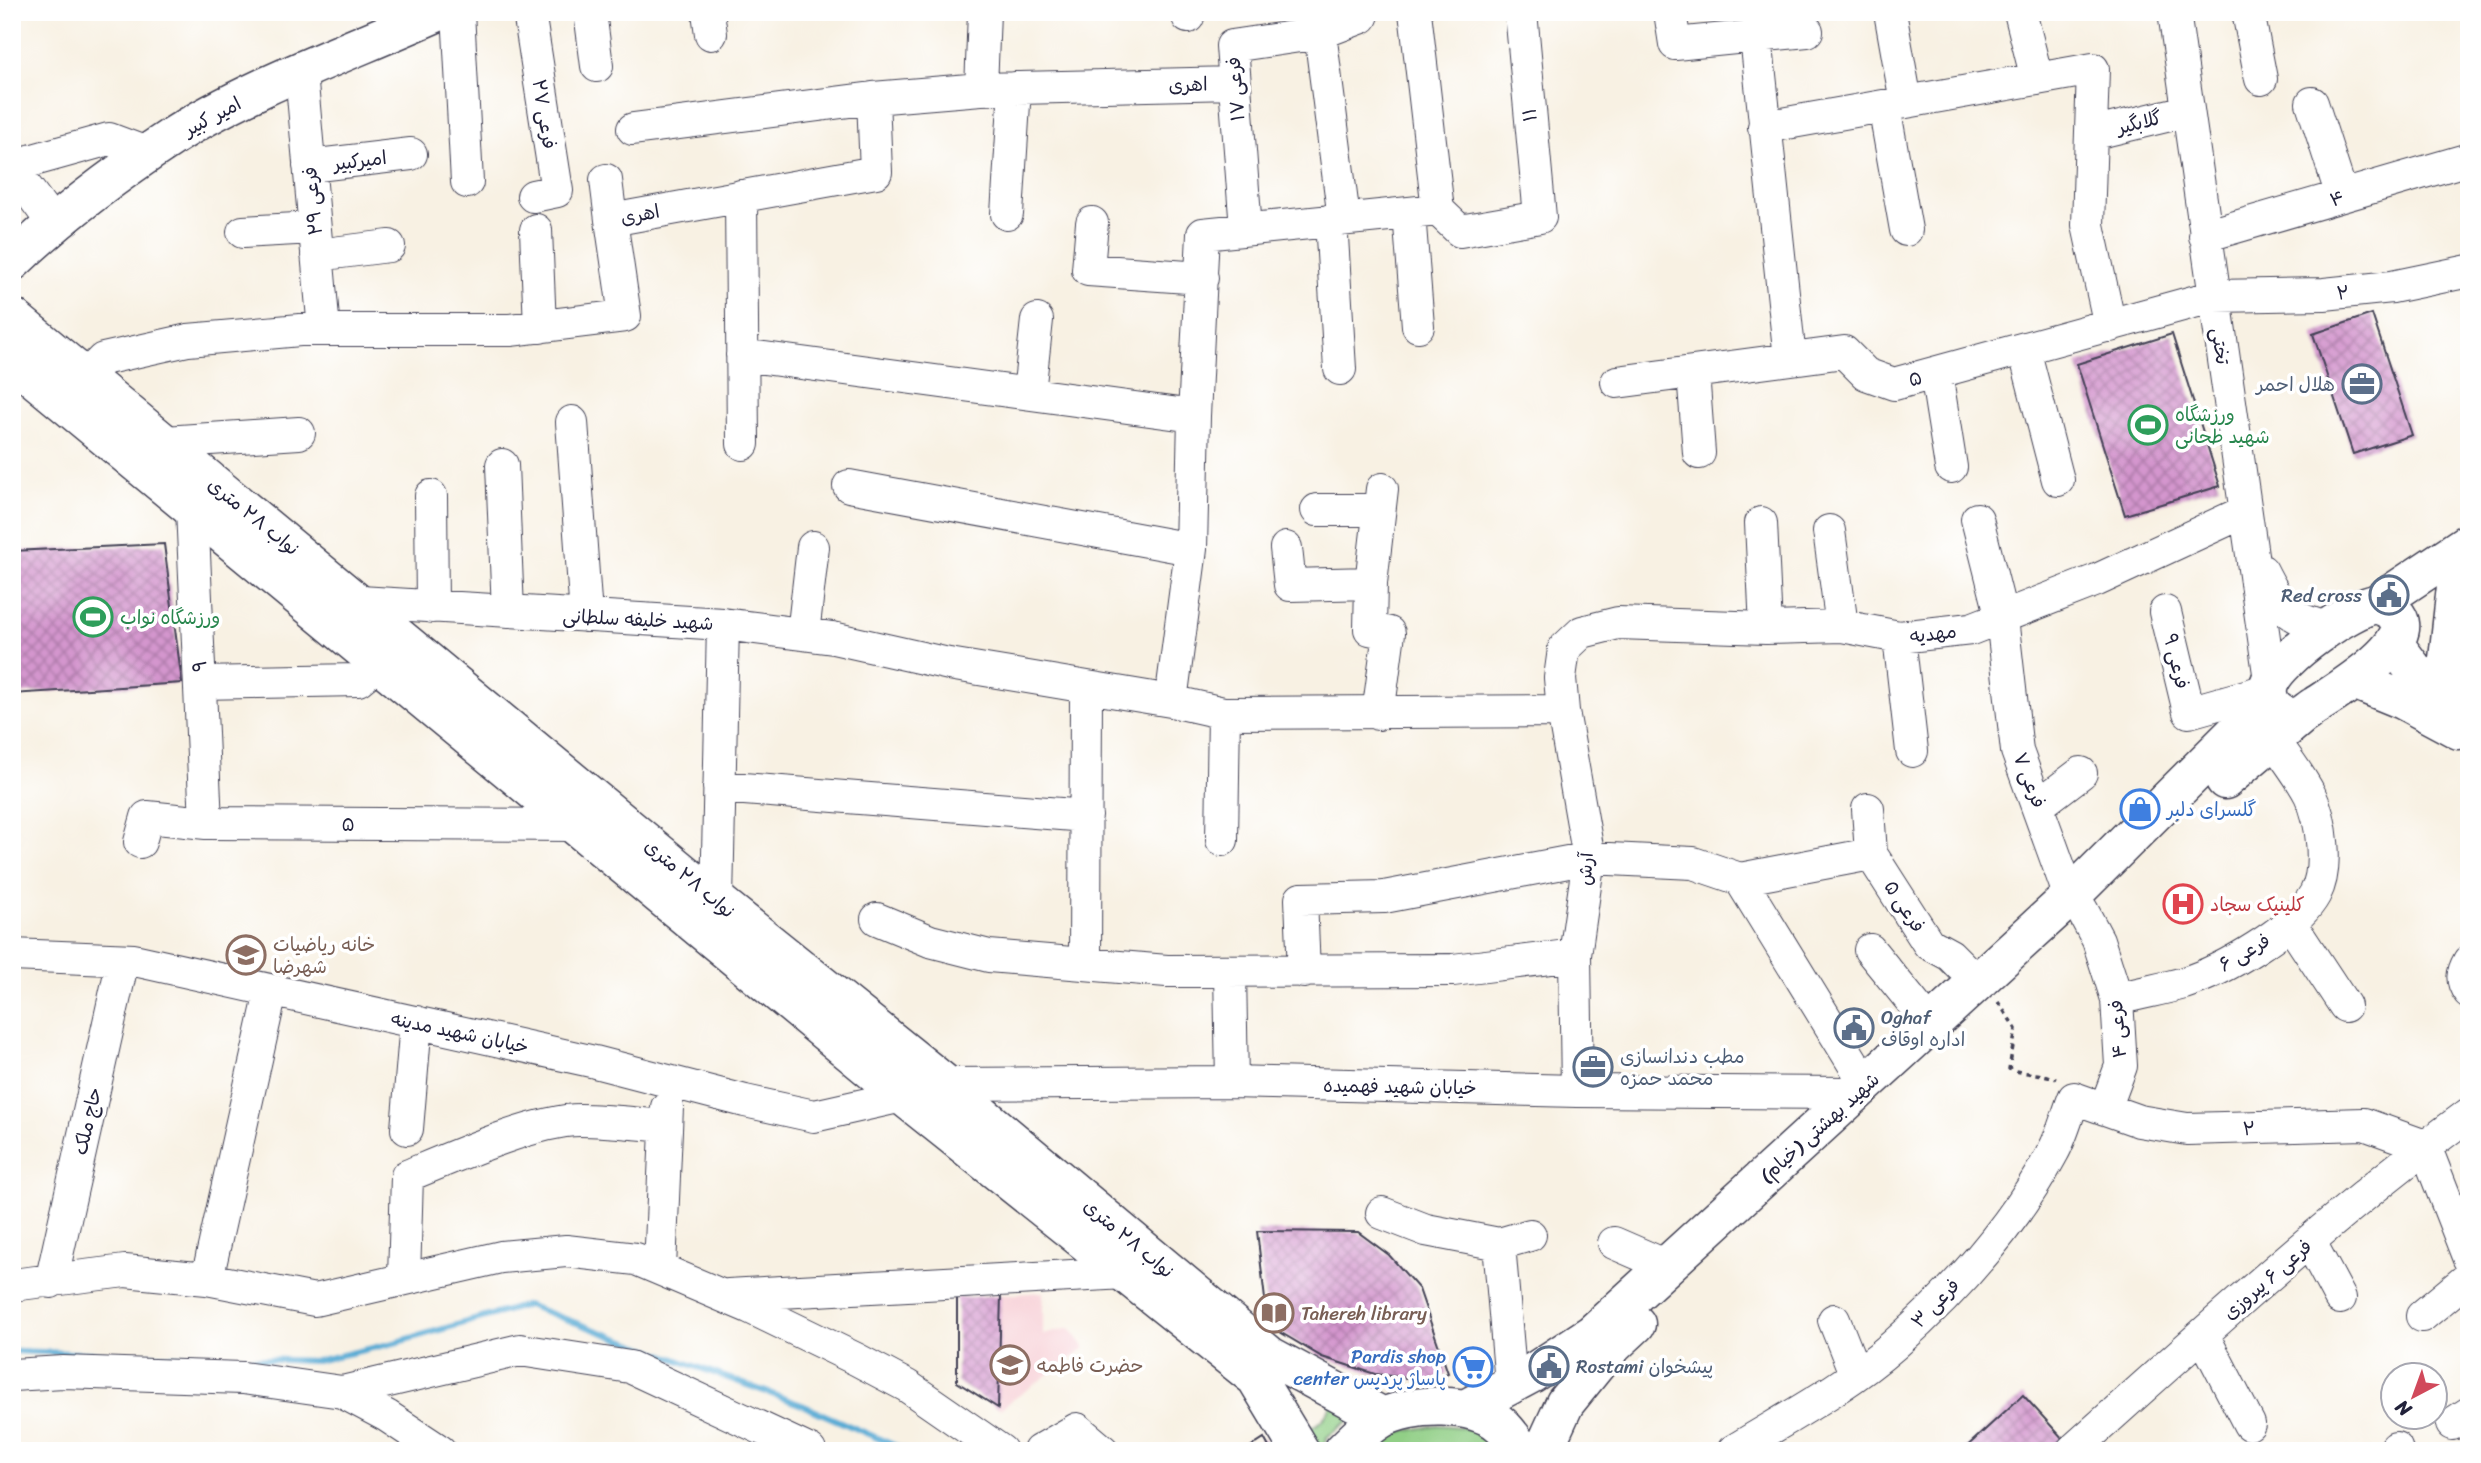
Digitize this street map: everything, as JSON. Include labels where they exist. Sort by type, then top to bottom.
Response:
[{"type":"main road","name":"امیر کبیر","points":[[12,262],[149,154],[184,131],[301,73],[438,12]]},
{"type":"main road","name":"نواب ۲۸ متری","points":[[12,317],[360,602],[717,901],[945,1084],[1270,1356],[1383,1418]]},
{"type":"main road","name":"نواب ۲۸ متری","points":[[13,364],[903,1096],[1256,1378],[1300,1451]]},
{"type":"main road","points":[[2276,704],[2354,680],[2390,627],[2465,546]]},
{"type":"main road","points":[[2464,736],[2447,668],[2465,546]]},
{"type":"main road","points":[[2276,704],[2299,650],[2328,628],[2367,605],[2390,627],[2464,736]]},
{"type":"main road","points":[[2354,680],[2403,700],[2464,736]]},
{"type":"main road","name":"شهید بهشتی (خیام)","points":[[1543,1451],[1565,1403],[1608,1351],[1985,988],[2076,904],[2276,704]]},
{"type":"main road","name":"شهید بهشتی (خیام)","points":[[1467,1408],[1592,1334],[1931,1025],[1985,988]]},
{"type":"main road","points":[[1279,1416],[1296,1414],[1303,1409],[1311,1394],[1309,1377]]},
{"type":"main road","points":[[1343,1451],[1359,1434],[1383,1418],[1410,1409],[1467,1408],[1500,1423],[1522,1451]]},
{"type":"street","points":[[458,12],[467,182]]},
{"type":"street","name":"فرعی ۲۷","points":[[529,12],[557,191],[533,196]]},
{"type":"street","points":[[590,12],[597,66]]},
{"type":"street","points":[[981,89],[984,12]]},
{"type":"street","name":"فرعی ۱۷","points":[[1246,229],[1232,46],[1320,33],[1362,17],[1364,12]]},
{"type":"street","points":[[1415,12],[1424,211],[1418,326]]},
{"type":"street","name":"۱۱","points":[[1424,211],[1460,231],[1540,217],[1521,12]]},
{"type":"street","points":[[1671,12],[1675,44],[1807,31]]},
{"type":"street","points":[[1890,12],[1906,230]]},
{"type":"street","points":[[2020,12],[2037,79]]},
{"type":"street","name":"تختی","points":[[2174,12],[2244,512],[2276,704]]},
{"type":"street","points":[[2248,12],[2261,79]]},
{"type":"street","points":[[1320,33],[1338,220],[1340,369]]},
{"type":"street","points":[[1756,37],[1790,359]]},
{"type":"street","points":[[1764,127],[2093,69],[2088,225],[2110,326]]},
{"type":"street","name":"فرعی ۲۹","points":[[301,73],[324,330]]},
{"type":"street","name":"اهری","points":[[85,377],[103,359],[188,340],[324,330],[540,327],[625,316],[611,220],[876,172],[873,98],[981,89],[1234,83]]},
{"type":"street","points":[[1007,214],[1015,89]]},
{"type":"street","points":[[633,129],[873,98]]},
{"type":"street","points":[[2312,103],[2342,196]]},
{"type":"street","name":"گلابگیر","points":[[2091,134],[2188,111]]},
{"type":"street","points":[[55,226],[12,167],[109,139],[149,154]]},
{"type":"street","name":"امیرکبیر","points":[[309,166],[411,153]]},
{"type":"street","name":"۴","points":[[2205,236],[2469,159]]},
{"type":"street","points":[[606,180],[611,220]]},
{"type":"street","points":[[741,196],[743,444]]},
{"type":"street","points":[[1171,701],[1191,549],[1203,233],[1424,211]]},
{"type":"street","points":[[1092,223],[1088,270],[1202,278]]},
{"type":"street","points":[[536,230],[540,327]]},
{"type":"street","points":[[243,232],[389,246]]},
{"type":"street","name":"۲","points":[[2215,296],[2324,293],[2392,286],[2469,271]]},
{"type":"street","name":"۵","points":[[1617,382],[1844,352],[1866,374],[1894,384],[2215,296]]},
{"type":"street","points":[[1029,393],[1037,320]]},
{"type":"street","points":[[2024,349],[2058,480]]},
{"type":"street","points":[[742,355],[1194,416]]},
{"type":"street","points":[[1693,372],[1699,453]]},
{"type":"street","points":[[1936,373],[1951,467]]},
{"type":"street","points":[[572,422],[586,616]]},
{"type":"street","points":[[165,442],[299,433]]},
{"type":"street","points":[[502,465],[508,611]]},
{"type":"street","points":[[849,486],[1191,549]]},
{"type":"street","points":[[431,496],[432,607]]},
{"type":"street","points":[[1317,510],[1380,500],[1371,583],[1370,629],[1389,633],[1378,714]]},
{"type":"street","name":"۹","points":[[192,509],[206,823]]},
{"type":"street","name":"مهدیه","points":[[1564,649],[1582,632],[1618,623],[1766,628],[1842,626],[1899,637],[1971,629],[2097,580],[2244,512]]},
{"type":"street","name":"فرعی ۷","points":[[1977,519],[2002,618],[2017,751],[2076,904]]},
{"type":"street","points":[[1761,523],[1766,628]]},
{"type":"street","points":[[1829,531],[1842,626]]},
{"type":"street","points":[[803,634],[813,547]]},
{"type":"street","points":[[1286,548],[1290,585],[1371,583]]},
{"type":"street","points":[[2252,552],[2280,605],[2304,622],[2328,628]]},
{"type":"street","name":"شهید خلیفه سلطانی","points":[[360,602],[723,624],[717,901]]},
{"type":"street","name":"فرعی ۹","points":[[2165,612],[2189,712],[2276,704]]},
{"type":"street","points":[[723,624],[803,634],[1224,713],[1563,711]]},
{"type":"street","points":[[1899,637],[1912,751]]},
{"type":"street","name":"آرش","points":[[1564,649],[1560,678],[1563,711],[1589,858],[1575,955],[1577,1090]]},
{"type":"street","points":[[200,683],[358,680],[379,663]]},
{"type":"street","points":[[1085,964],[1086,689]]},
{"type":"street","name":"فرعی ۶","points":[[2117,999],[2186,982],[2241,957],[2289,921],[2315,894],[2322,867],[2320,834],[2311,796],[2276,704]]},
{"type":"street","points":[[1222,840],[1224,713]]},
{"type":"street","points":[[2039,805],[2081,773]]},
{"type":"street","points":[[719,787],[1086,816]]},
{"type":"street","name":"فرعی ۵","points":[[1868,809],[1871,854],[1928,943],[1950,955],[1985,988]]},
{"type":"street","name":"۵","points":[[140,842],[146,817],[206,823],[575,825]]},
{"type":"street","points":[[1304,972],[1301,899],[1384,897],[1589,858],[1693,863],[1740,879],[1871,854]]},
{"type":"street","points":[[1740,879],[1861,1089]]},
{"type":"street","name":"فرعی ۴","points":[[2076,904],[2098,940],[2117,999],[2121,1066],[2105,1109]]},
{"type":"street","points":[[877,919],[930,941],[989,956],[1167,971],[1453,970],[1575,955]]},
{"type":"street","points":[[2289,921],[2345,1006]]},
{"type":"street","points":[[1870,950],[1931,1025]]},
{"type":"street","name":"خیابان شهید مدینه","points":[[12,954],[123,960],[416,1022],[814,1116],[903,1096]]},
{"type":"street","name":"حاج ملک","points":[[51,1282],[123,960]]},
{"type":"street","points":[[2469,961],[2463,971],[2463,984],[2469,992]]},
{"type":"street","points":[[1230,971],[1232,1082]]},
{"type":"street","points":[[207,1279],[271,992]]},
{"type":"street","points":[[407,1129],[416,1022]]},
{"type":"street","points":[[660,1268],[669,1081]]},
{"type":"street","name":"خیابان شهید فهمیده","points":[[945,1084],[1232,1082],[1577,1090],[1782,1092],[1861,1089]]},
{"type":"street","points":[[1782,1092],[1802,1106],[1808,1115],[1811,1134]]},
{"type":"street","name":"۲","points":[[2074,1098],[2139,1121],[2187,1129],[2364,1124],[2425,1146]]},
{"type":"street","name":"فرعی ۳","points":[[1733,1451],[1856,1373],[1893,1346],[1922,1317],[2014,1216],[2054,1151],[2074,1098]]},
{"type":"street","name":"فرعی ۶ پیروزی","points":[[2072,1451],[2310,1242],[2425,1146],[2469,1114]]},
{"type":"street","points":[[404,1278],[407,1176],[461,1154],[555,1124],[578,1120],[666,1126]]},
{"type":"street","points":[[2425,1146],[2469,1259]]},
{"type":"street","points":[[1382,1213],[1426,1230],[1499,1244],[1530,1235]]},
{"type":"street","points":[[2310,1242],[2340,1298]]},
{"type":"street","points":[[1614,1243],[1667,1266]]},
{"type":"street","points":[[1499,1244],[1511,1384]]},
{"type":"street","points":[[12,1285],[51,1282],[125,1270],[207,1279],[315,1300],[501,1257],[566,1251],[636,1259],[723,1295],[907,1387],[1002,1451]]},
{"type":"street","points":[[723,1295],[1125,1273]]},
{"type":"street","points":[[2422,1316],[2469,1277]]},
{"type":"street","points":[[1834,1320],[1856,1373]]},
{"type":"street","points":[[2203,1335],[2249,1424]]},
{"type":"street","points":[[342,1392],[520,1350],[630,1367],[800,1448]]},
{"type":"street","points":[[12,1375],[63,1372],[243,1378],[342,1392],[387,1416],[440,1451]]},
{"type":"street","points":[[1039,1451],[1077,1429],[1103,1451]]},
{"type":"path","points":[[1985,988],[2016,1029],[2010,1069],[2022,1074],[2043,1073],[2060,1081],[2074,1098]]},
{"type":"shaded area","name":"حضرت فاطمه","points":[[1043,1292],[1043,1335],[1070,1328],[1085,1348],[1000,1409],[957,1382],[957,1298]]},
{"type":"green space","points":[[1333,1400],[1356,1415],[1327,1437],[1321,1451],[1313,1451],[1298,1432],[1321,1421]]},
{"type":"green space","points":[[1437,1425],[1472,1430],[1486,1438],[1499,1451],[1367,1451],[1391,1434]]},
{"type":"building","name":"هلال احمر","points":[[2372,314],[2412,435],[2353,454],[2313,334]]},
{"type":"building","name":"ورزشگاه شهید طحانی","points":[[2172,334],[2220,486],[2125,515],[2077,364]]},
{"type":"building","name":"ورزشگاه نواب","points":[[164,544],[182,683],[12,694],[12,551]]},
{"type":"building","points":[[1257,1231],[1358,1232],[1389,1255],[1419,1289],[1448,1373],[1430,1381],[1375,1374],[1322,1357],[1268,1325]]},
{"type":"building","points":[[1001,1295],[998,1408],[957,1382],[957,1298]]},
{"type":"building","points":[[2023,1395],[2064,1440],[2052,1451],[1962,1451]]},
{"type":"building","points":[[1264,1438],[1271,1451],[1244,1451]]},
{"type":"waterway","points":[[12,1351],[316,1361],[394,1343],[527,1305],[802,1405],[907,1451]]},
{"type":"place","name":"هلال احمر","points":[[2362,384]]},
{"type":"place","name":"ورزشگاه شهید طحانی","points":[[2148,425]]},
{"type":"place","name":"Red cross","points":[[2389,595]]},
{"type":"place","name":"ورزشگاه نواب","points":[[93,617]]},
{"type":"place","name":"گلسرای دلبر","points":[[2140,809]]},
{"type":"place","name":"کلینیک سجاد","points":[[2183,904]]},
{"type":"place","name":"خانه ریاضیات شهرضا","points":[[246,955]]},
{"type":"place","name":"Oghaf اداره اوقاف","points":[[1854,1028]]},
{"type":"place","name":"مطب دندانسازی محمد حمزه","points":[[1593,1067]]},
{"type":"place","name":"Tahereh library","points":[[1274,1313]]},
{"type":"place","name":"حضرت فاطمه","points":[[1010,1365]]},
{"type":"place","name":"Rostami پیشخوان","points":[[1549,1366]]},
{"type":"place","name":"Pardis shop center پاساژ پردیس","points":[[1473,1367]]}]
